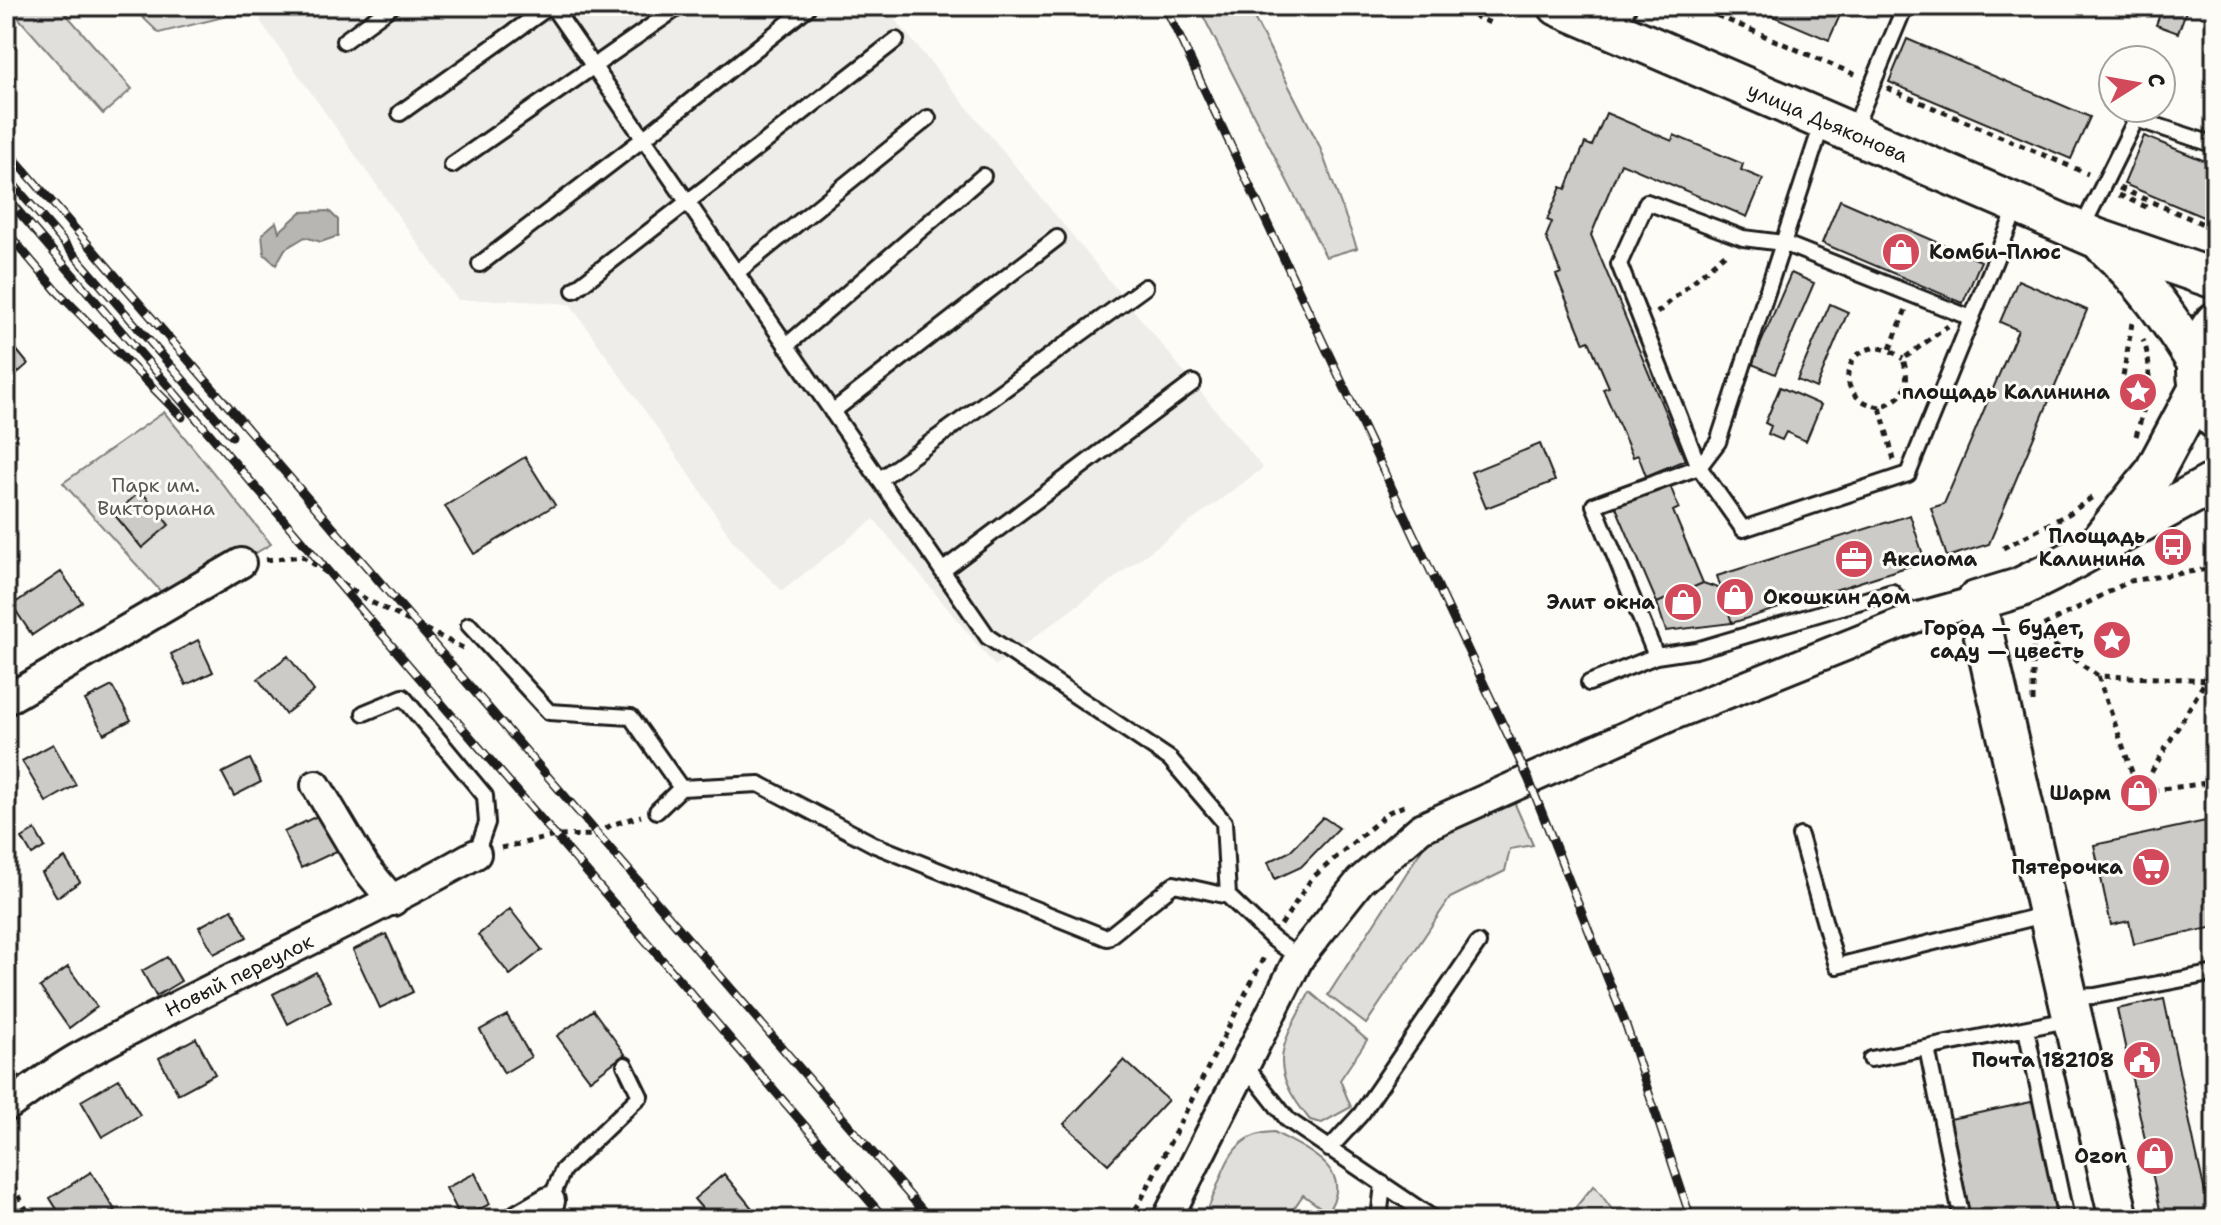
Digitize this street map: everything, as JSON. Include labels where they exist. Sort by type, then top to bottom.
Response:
[{"type":"main road","name":"улица Дьяконова","points":[[1558,6],[1623,19],[1838,126],[2088,234],[2215,279]]},
{"type":"main road","name":"улица Дьяконова","points":[[2088,234],[2137,277],[2164,310],[2204,390]]},
{"type":"main road","points":[[2092,550],[2126,512],[2153,474],[2204,390],[2204,338],[2215,322]]},
{"type":"main road","points":[[2119,1219],[1976,601],[2019,588],[2215,482]]},
{"type":"street","points":[[6,700],[241,563]]},
{"type":"street","points":[[1167,1219],[1299,958],[1360,881],[1421,828],[1671,716],[1915,618],[1976,601]]},
{"type":"street","points":[[316,785],[365,867],[393,901]]},
{"type":"street","name":"Новый переулок","points":[[6,1107],[74,1060],[344,921],[393,901],[476,854]]},
{"type":"street","points":[[519,1219],[550,1201]]},
{"type":"lane","points":[[344,41],[392,6]]},
{"type":"lane","points":[[400,113],[551,6],[988,637],[1170,759],[1224,822],[1228,896]]},
{"type":"lane","points":[[452,165],[680,6]]},
{"type":"lane","points":[[1656,656],[1594,505],[1699,467],[1718,442],[1783,243],[1838,126],[1874,82],[1905,6]]},
{"type":"lane","points":[[480,264],[807,8]]},
{"type":"lane","points":[[574,290],[896,40]]},
{"type":"lane","points":[[736,273],[928,118]]},
{"type":"lane","points":[[2088,234],[2105,182],[2136,119],[2215,145]]},
{"type":"lane","points":[[786,346],[983,176]]},
{"type":"lane","points":[[1971,318],[1783,243],[1743,238],[1647,202],[1619,264],[1699,467],[1743,529],[1908,474],[2018,204]]},
{"type":"lane","points":[[832,412],[1057,238]]},
{"type":"lane","points":[[879,480],[1145,287]]},
{"type":"lane","points":[[942,571],[1193,383]]},
{"type":"lane","points":[[1589,683],[1656,656],[1696,650],[1892,592],[1915,618]]},
{"type":"lane","points":[[469,625],[549,712],[631,717],[681,788]]},
{"type":"lane","points":[[364,713],[403,697],[485,796],[487,823],[476,854]]},
{"type":"lane","points":[[657,811],[681,788],[759,784],[875,845],[1107,938],[1174,884],[1228,896],[1273,939],[1299,958]]},
{"type":"lane","points":[[1800,836],[1837,966],[2049,914]]},
{"type":"lane","points":[[1329,1149],[1361,1114],[1478,943]]},
{"type":"lane","points":[[1871,1059],[2026,1029],[2095,996],[2215,973]]},
{"type":"lane","points":[[2026,1029],[2066,1219]]},
{"type":"lane","points":[[1927,1048],[1962,1219]]},
{"type":"lane","points":[[1244,1064],[1288,1120],[1434,1219]]},
{"type":"lane","points":[[550,1201],[563,1170],[640,1096],[625,1065]]},
{"type":"lane","points":[[1379,1219],[1383,1184]]},
{"type":"lane","points":[[1408,1200],[1410,1219]]},
{"type":"path","points":[[1451,6],[1495,25]]},
{"type":"path","points":[[1695,6],[2215,229]]},
{"type":"path","points":[[1643,325],[1743,238]]},
{"type":"path","points":[[1890,349],[1912,294]]},
{"type":"path","points":[[1903,359],[1951,324],[1971,318]]},
{"type":"path","points":[[2134,322],[2123,377],[2147,399]]},
{"type":"path","points":[[2135,438],[2147,399],[2149,375],[2141,337]]},
{"type":"path","points":[[1875,347],[1890,349],[1903,359],[1908,374],[1905,390],[1895,402],[1880,407],[1865,405],[1852,395],[1847,380],[1850,364],[1860,352],[1875,347]]},
{"type":"path","points":[[1880,407],[1899,477]]},
{"type":"path","points":[[2003,548],[2070,513],[2102,487]]},
{"type":"path","points":[[241,563],[302,556],[367,600],[452,645],[501,659]]},
{"type":"path","points":[[2215,568],[2130,581],[2033,631],[2098,676],[2215,680]]},
{"type":"path","points":[[2098,676],[2139,793]]},
{"type":"path","points":[[2139,793],[2206,679]]},
{"type":"path","points":[[2139,793],[2215,782]]},
{"type":"path","points":[[1128,1219],[1139,1204],[1273,939],[1312,878],[1389,812],[1418,800]]},
{"type":"path","points":[[476,854],[555,836],[597,835],[611,825],[657,811]]},
{"type":"path","points":[[6,1175],[32,1219]]},
{"type":"shaded area","points":[[262,6],[884,6],[1263,468],[995,666],[874,519],[782,591],[732,540],[570,304],[458,300],[261,22]]},
{"type":"shaded area","points":[[329,211],[338,220],[338,236],[321,242],[305,237],[285,249],[276,265],[264,254],[262,234],[276,222],[279,232],[301,212]]},
{"type":"green space","points":[[8,6],[59,6],[132,89],[103,114]]},
{"type":"green space","points":[[131,6],[260,6],[260,8],[159,33]]},
{"type":"green space","points":[[1201,6],[1248,6],[1319,145],[1357,248],[1326,257],[1200,10]]},
{"type":"green space","name":"Парк им. Викториана","points":[[164,412],[271,544],[171,603],[63,483]]},
{"type":"green space","points":[[1514,802],[1533,845],[1510,849],[1505,871],[1450,898],[1366,1024],[1328,995],[1429,838]]},
{"type":"green space","points":[[1310,992],[1367,1040],[1340,1080],[1351,1107],[1322,1123],[1310,1120],[1296,1101],[1283,1070],[1285,1042]]},
{"type":"green space","points":[[1274,1132],[1313,1154],[1332,1173],[1336,1184],[1335,1197],[1327,1212],[1303,1195],[1290,1214],[1295,1219],[1210,1219],[1208,1209],[1237,1148],[1259,1134]]},
{"type":"green space","points":[[1594,1185],[1619,1219],[1566,1219]]},
{"type":"building","points":[[1749,6],[1844,6],[1829,40]]},
{"type":"building","points":[[2163,6],[2188,6],[2178,33],[2156,25]]},
{"type":"building","points":[[1907,39],[2090,117],[2071,159],[1889,82]]},
{"type":"building","points":[[1606,113],[1672,141],[1674,135],[1743,164],[1741,170],[1763,179],[1747,217],[1621,163],[1591,235],[1685,460],[1646,476],[1638,455],[1633,457],[1603,389],[1609,387],[1589,341],[1584,343],[1556,275],[1561,273],[1546,237],[1552,222],[1547,220],[1561,187],[1566,189],[1585,143],[1592,146]]},
{"type":"building","points":[[2144,136],[2215,165],[2215,222],[2124,184]]},
{"type":"building","points":[[1840,200],[1981,261],[1963,303],[1822,243]]},
{"type":"building","points":[[1791,273],[1814,283],[1775,374],[1752,364]]},
{"type":"building","points":[[2018,280],[2087,310],[1989,544],[1947,557],[1931,508],[1944,504],[2018,330],[2000,322]]},
{"type":"building","points":[[1830,304],[1848,312],[1816,388],[1797,380]]},
{"type":"building","points":[[6,337],[28,364],[6,383]]},
{"type":"building","points":[[1780,387],[1821,405],[1806,441],[1786,432],[1782,440],[1768,434],[1771,426],[1765,423]]},
{"type":"building","points":[[1540,444],[1555,481],[1486,508],[1471,472]]},
{"type":"building","points":[[525,457],[555,505],[474,554],[445,506]]},
{"type":"building","points":[[1669,483],[1679,508],[1673,511],[1703,583],[1657,603],[1615,505]]},
{"type":"building","points":[[141,491],[169,525],[142,548],[114,514]]},
{"type":"building","points":[[1910,515],[1925,561],[1732,623],[1717,576]]},
{"type":"building","points":[[61,572],[82,602],[32,635],[12,605]]},
{"type":"building","points":[[1703,583],[1721,589],[1732,623],[1666,631],[1657,603]]},
{"type":"building","points":[[198,640],[213,672],[186,685],[171,654]]},
{"type":"building","points":[[288,656],[314,691],[285,714],[258,679]]},
{"type":"building","points":[[112,686],[131,720],[104,734],[85,700]]},
{"type":"building","points":[[53,744],[76,785],[46,802],[22,761]]},
{"type":"building","points":[[250,759],[261,782],[234,796],[222,773]]},
{"type":"building","points":[[323,813],[341,849],[301,868],[284,832]]},
{"type":"building","points":[[1323,817],[1339,828],[1301,867],[1275,879],[1268,862],[1289,852]]},
{"type":"building","points":[[2215,819],[2215,927],[2134,944],[2129,921],[2111,925],[2094,845]]},
{"type":"building","points":[[35,830],[45,847],[32,855],[22,838]]},
{"type":"building","points":[[65,858],[80,882],[57,897],[42,873]]},
{"type":"building","points":[[232,909],[247,937],[214,954],[199,927]]},
{"type":"building","points":[[510,909],[542,950],[510,975],[478,935]]},
{"type":"building","points":[[386,934],[413,992],[380,1008],[353,950]]},
{"type":"building","points":[[167,957],[181,981],[156,996],[142,971]]},
{"type":"building","points":[[68,967],[97,1007],[69,1028],[40,987]]},
{"type":"building","points":[[316,972],[331,1001],[288,1024],[273,994]]},
{"type":"building","points":[[2164,999],[2211,1219],[2162,1219],[2117,1009]]},
{"type":"building","points":[[593,1010],[625,1054],[590,1080],[557,1036]]},
{"type":"building","points":[[507,1015],[531,1057],[504,1073],[480,1030]]},
{"type":"building","points":[[196,1038],[215,1074],[178,1094],[159,1058]]},
{"type":"building","points":[[6,1057],[28,1089],[6,1104]]},
{"type":"building","points":[[1124,1060],[1168,1100],[1108,1164],[1064,1124]]},
{"type":"building","points":[[119,1079],[140,1115],[102,1137],[81,1101]]},
{"type":"building","points":[[2036,1101],[2061,1219],[1971,1219],[1950,1119]]},
{"type":"building","points":[[91,1172],[115,1210],[102,1219],[63,1219],[50,1198]]},
{"type":"building","points":[[475,1173],[490,1204],[461,1218],[446,1188]]},
{"type":"building","points":[[724,1174],[761,1219],[711,1219],[694,1199]]},
{"type":"railway","points":[[1165,6],[1529,780],[1625,1022],[1691,1219]]},
{"type":"railway","points":[[6,149],[930,1219]]},
{"type":"railway","points":[[6,176],[232,436]]},
{"type":"railway","points":[[6,197],[885,1219]]},
{"type":"railway","points":[[6,231],[56,290],[182,417]]},
{"type":"place","name":"Комби-Плюс","points":[[1901,252]]},
{"type":"place","name":"площадь Калинина","points":[[2138,392]]},
{"type":"place","name":"Площадь Калинина","points":[[2173,547]]},
{"type":"place","name":"Аксиома","points":[[1854,559]]},
{"type":"place","name":"Окошкин дом","points":[[1735,597]]},
{"type":"place","name":"Элит окна","points":[[1683,602]]},
{"type":"place","name":"Город — будет, саду — цвесть","points":[[2112,640]]},
{"type":"place","name":"Шарм","points":[[2139,793]]},
{"type":"place","name":"Пятерочка","points":[[2151,867]]},
{"type":"place","name":"Почта 182108","points":[[2142,1060]]},
{"type":"place","name":"Ozon","points":[[2155,1156]]}]
